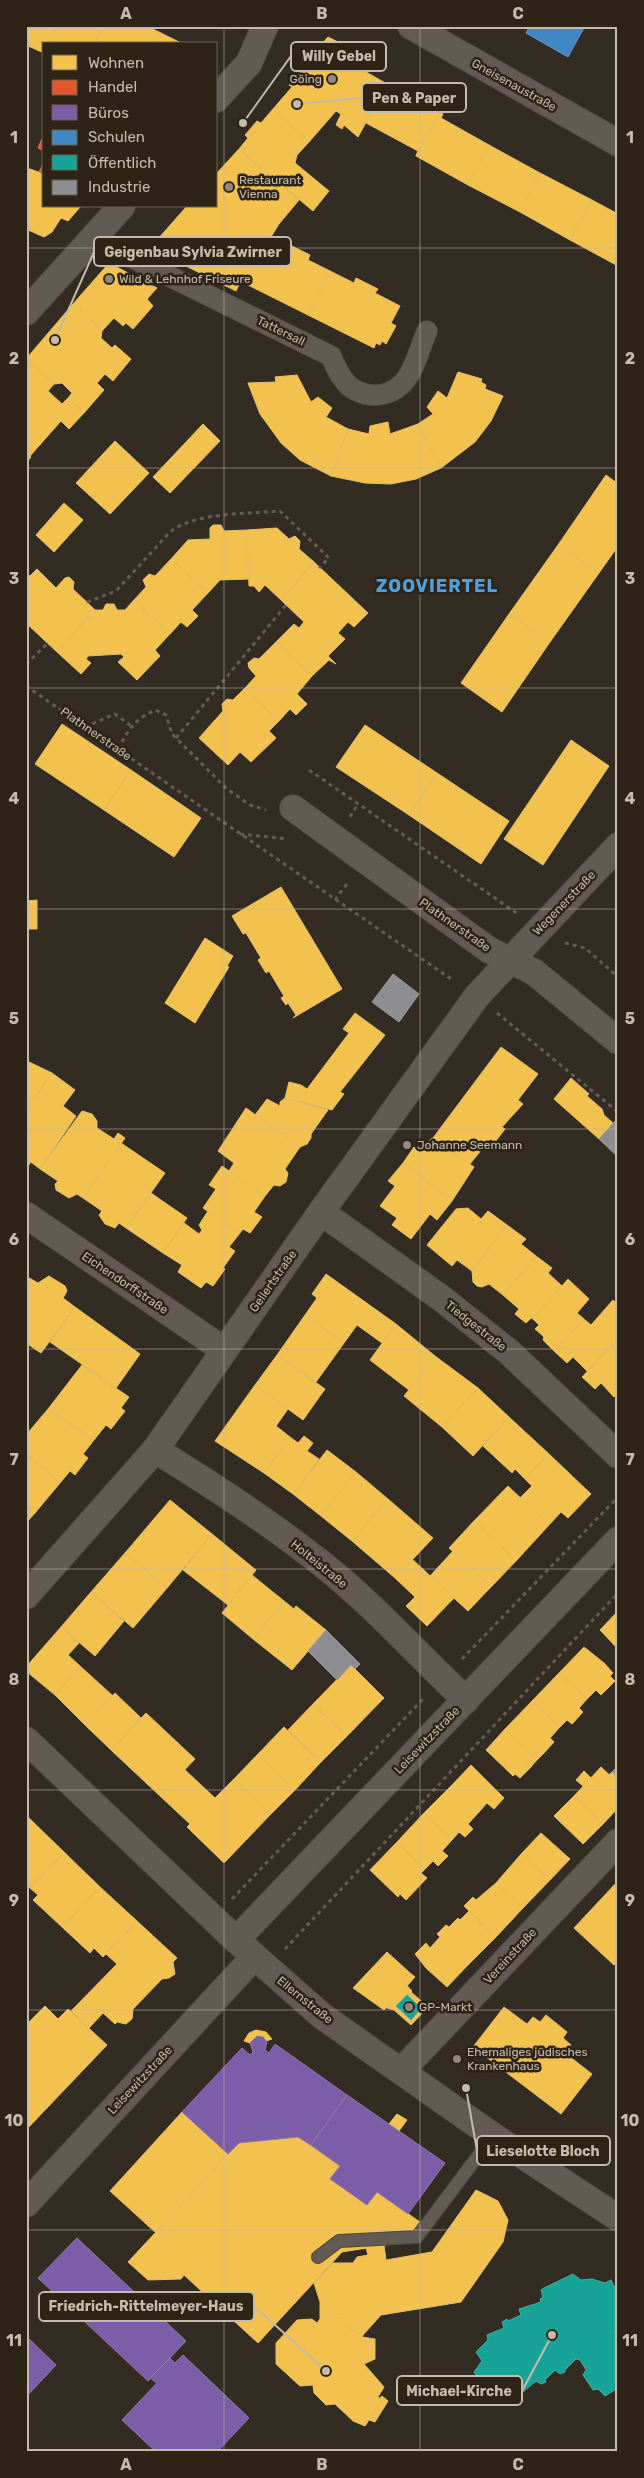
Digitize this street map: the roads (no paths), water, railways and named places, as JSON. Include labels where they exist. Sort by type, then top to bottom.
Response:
[{"type":"street","points":[[218,97],[249,63],[265,26]]},
{"type":"street","name":"Gneisenaustraße","points":[[411,26],[618,143]]},
{"type":"street","points":[[32,297],[94,239],[120,208]]},
{"type":"street","name":"Tattersall","points":[[94,239],[331,356],[337,372],[354,390],[373,395],[390,393],[407,378],[427,331]]},
{"type":"street","name":"Plathnerstraße","points":[[293,808],[489,950],[534,972],[618,1041]]},
{"type":"street","name":"Wegenerstraße","points":[[510,959],[618,846]]},
{"type":"street","name":"Gellertstraße","points":[[26,1596],[156,1450],[321,1212],[477,996],[510,959]]},
{"type":"street","name":"Tiedgestraße","points":[[321,1212],[441,1298],[509,1352],[618,1455]]},
{"type":"street","name":"Eichendorffstraße","points":[[26,1215],[224,1350]]},
{"type":"street","name":"Holteistraße","points":[[156,1450],[227,1494],[323,1565],[395,1630],[466,1700]]},
{"type":"street","name":"Leisewitzstraße","points":[[26,2204],[252,1955],[466,1700],[618,1540]]},
{"type":"street","name":"Ellernstraße","points":[[26,1740],[252,1955],[322,2016],[402,2070],[493,2136],[618,2218]]},
{"type":"street","name":"Vereinstraße","points":[[402,2070],[618,1842]]},
{"type":"lane","points":[[318,2257],[339,2241],[417,2238],[493,2136]]},
{"type":"place","name":"Göing","points":[[332,79]]},
{"type":"place","name":"Pen & Paper","points":[[297,104]]},
{"type":"place","name":"Willy Gebel","points":[[243,123]]},
{"type":"place","name":"Restaurant Vienna","points":[[229,187]]},
{"type":"place","name":"Wild & Lehnhof Friseure","points":[[109,279]]},
{"type":"place","name":"Geigenbau Sylvia Zwirner","points":[[55,340]]},
{"type":"place","name":"Johanne Seemann","points":[[407,1145]]},
{"type":"place","name":"GP-Markt","points":[[409,2007]]},
{"type":"place","name":"Ehemaliges jüdisches Krankenhaus","points":[[457,2059]]},
{"type":"place","name":"Lieselotte Bloch","points":[[466,2088]]},
{"type":"place","name":"Michael-Kirche","points":[[552,2335]]},
{"type":"place","name":"Friedrich-Rittelmeyer-Haus","points":[[326,2371]]},
{"type":"district","name":"ZOOVIERTEL","points":[[437,586]]}]
